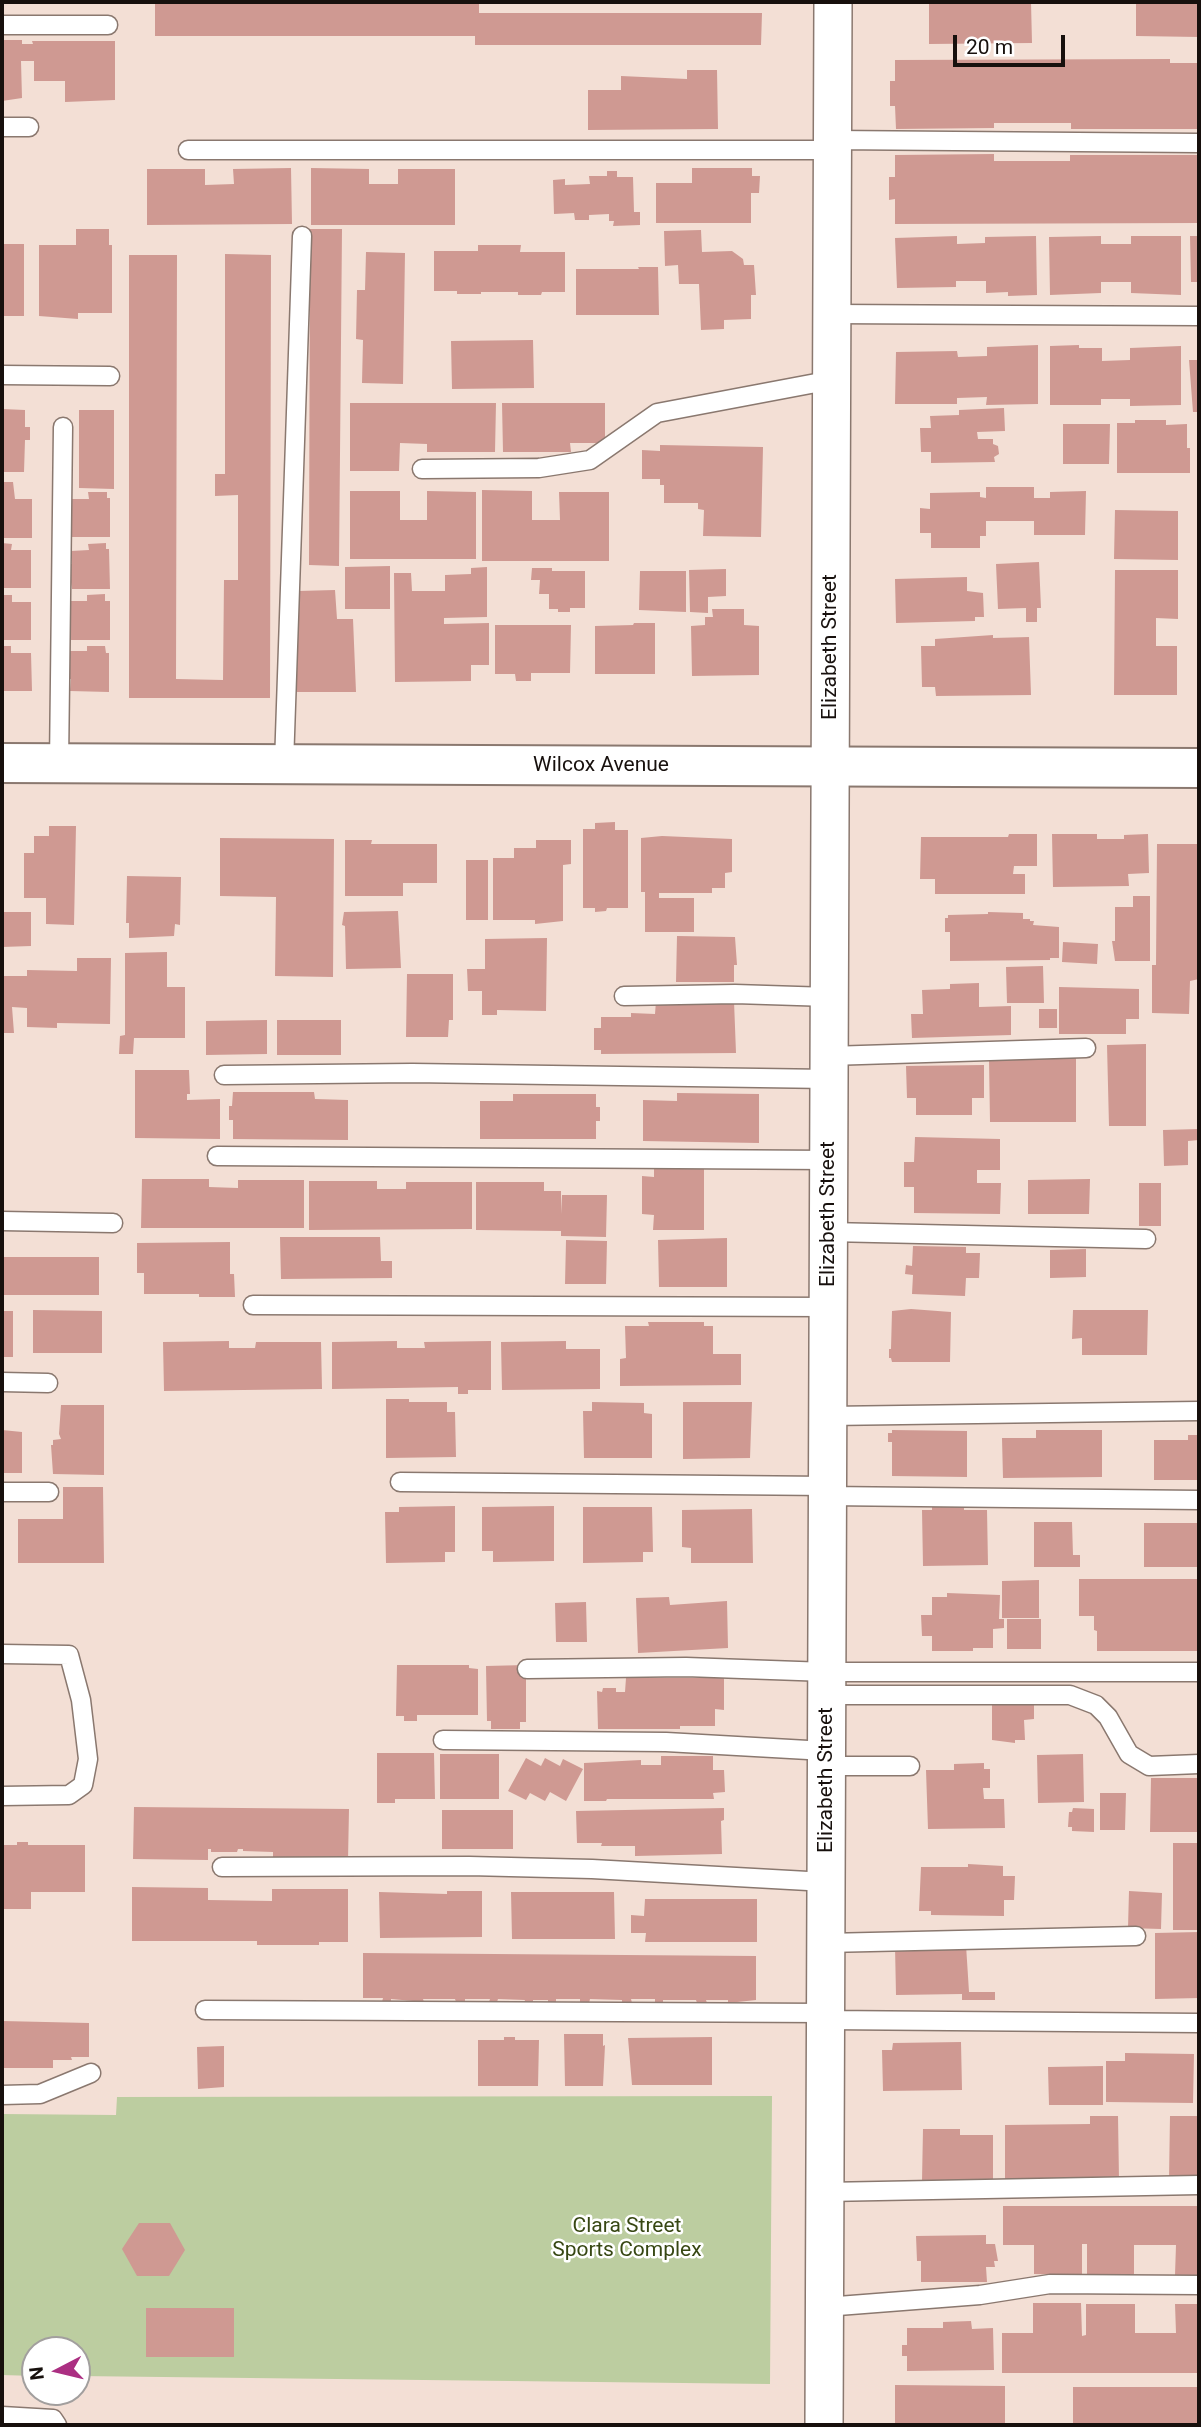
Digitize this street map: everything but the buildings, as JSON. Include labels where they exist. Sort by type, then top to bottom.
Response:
[{"type":"street","name":"Elizabeth Street","points":[[824,2425],[833,2]]},
{"type":"street","name":"Wilcox Avenue","points":[[2,763],[1199,768]]},
{"type":"lane","points":[[2,25],[108,25]]},
{"type":"lane","points":[[2,127],[29,127]]},
{"type":"lane","points":[[188,150],[1199,143]]},
{"type":"lane","points":[[284,764],[302,236]]},
{"type":"lane","points":[[832,314],[1199,316]]},
{"type":"lane","points":[[2,375],[110,376]]},
{"type":"lane","points":[[422,469],[540,468],[590,460],[657,413],[832,380]]},
{"type":"lane","points":[[59,764],[63,427]]},
{"type":"lane","points":[[624,996],[735,994],[829,997]]},
{"type":"lane","points":[[224,1075],[829,1068],[1086,1048]]},
{"type":"lane","points":[[217,1156],[829,1160]]},
{"type":"lane","points":[[2,1221],[113,1223]]},
{"type":"lane","points":[[829,1232],[1146,1239]]},
{"type":"lane","points":[[253,1305],[828,1307]]},
{"type":"lane","points":[[2,1382],[48,1382]]},
{"type":"lane","points":[[828,1416],[1199,1411]]},
{"type":"lane","points":[[401,1482],[1199,1500]]},
{"type":"lane","points":[[2,1492],[50,1492]]},
{"type":"lane","points":[[2,1654],[69,1655],[81,1700],[88,1759],[83,1785],[69,1795],[2,1796]]},
{"type":"lane","points":[[527,1669],[686,1667],[827,1684],[1070,1695],[1096,1704],[1108,1717],[1129,1754],[1149,1766],[1199,1764]]},
{"type":"lane","points":[[827,1684],[1199,1672]]},
{"type":"lane","points":[[443,1740],[666,1742],[910,1766]]},
{"type":"lane","points":[[222,1867],[592,1868],[826,1882]]},
{"type":"lane","points":[[826,1943],[1136,1937]]},
{"type":"lane","points":[[205,2010],[1199,2023]]},
{"type":"lane","points":[[2,2095],[40,2094],[91,2073]]},
{"type":"lane","points":[[825,2192],[1199,2185]]},
{"type":"lane","points":[[825,2307],[980,2295],[1050,2284],[1199,2285]]},
{"type":"lane","points":[[2,2416],[53,2419],[57,2425]]},
{"type":"green space","name":"Clara Street Sports Complex","points":[[772,2096],[770,2384],[91,2376],[91,2336],[21,2336],[21,2376],[2,2375],[2,2114],[116,2115],[117,2097]]}]
